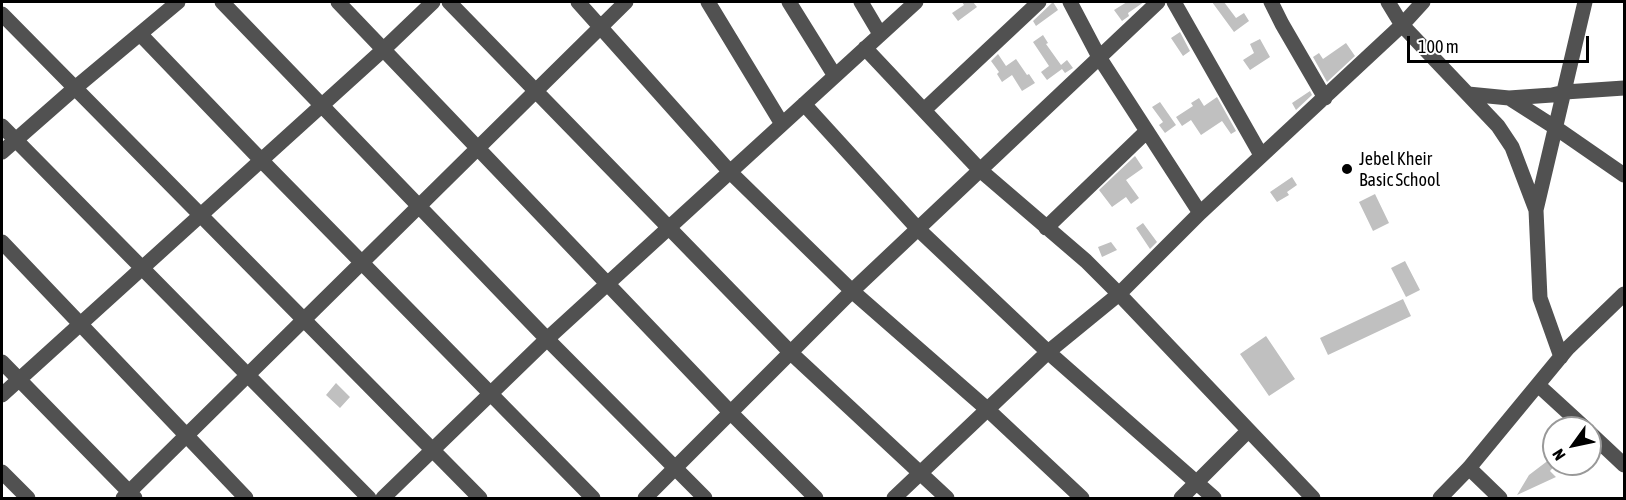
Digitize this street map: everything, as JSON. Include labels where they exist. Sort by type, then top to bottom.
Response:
[{"type":"street","points":[[2,152],[178,2]]},
{"type":"street","points":[[222,2],[547,339],[705,498]]},
{"type":"street","points":[[338,2],[731,413],[816,498]]},
{"type":"street","points":[[2,395],[433,2]]},
{"type":"street","points":[[449,2],[791,353],[947,498]]},
{"type":"street","points":[[578,2],[730,172],[852,291],[987,409],[1082,498]]},
{"type":"street","points":[[2,362],[129,496],[186,435],[626,2]]},
{"type":"street","points":[[708,2],[782,124]]},
{"type":"street","points":[[789,2],[835,76]]},
{"type":"street","points":[[861,2],[880,34]]},
{"type":"street","points":[[383,498],[547,339],[916,2]]},
{"type":"street","points":[[924,110],[1039,2]]},
{"type":"street","points":[[1070,2],[1099,57],[1200,213]]},
{"type":"street","points":[[645,498],[852,291],[1158,2]]},
{"type":"street","points":[[1174,2],[1261,155]]},
{"type":"street","points":[[1271,2],[1325,98]]},
{"type":"street","points":[[1388,2],[1402,25],[1498,126],[1512,147],[1536,210]]},
{"type":"street","points":[[894,498],[1048,352],[1119,294],[1200,213],[1325,98],[1424,2]]},
{"type":"street","points":[[1561,357],[1540,298],[1536,210],[1585,2]]},
{"type":"street","points":[[2,14],[480,498]]},
{"type":"street","points":[[140,34],[361,263],[593,498]]},
{"type":"street","points":[[865,48],[980,170],[1086,261],[1119,294],[1313,498]]},
{"type":"street","points":[[1468,94],[1509,98],[1624,88]]},
{"type":"street","points":[[1509,98],[1624,175]]},
{"type":"street","points":[[804,104],[918,229],[1048,352],[1214,498]]},
{"type":"street","points":[[2,126],[369,498]]},
{"type":"street","points":[[1046,228],[1147,131]]},
{"type":"street","points":[[2,242],[246,498]]},
{"type":"street","points":[[1440,498],[1468,468],[1568,348],[1624,294]]},
{"type":"street","points":[[1538,385],[1571,416]]},
{"type":"street","points":[[1180,498],[1248,431]]},
{"type":"street","points":[[1602,444],[1624,465]]},
{"type":"street","points":[[1468,468],[1500,498]]},
{"type":"street","points":[[2,472],[28,498]]},
{"type":"building","points":[[962,2],[973,2],[977,7],[958,21],[952,13],[964,5]]},
{"type":"building","points":[[1053,2],[1058,10],[1036,26],[1033,21]]},
{"type":"building","points":[[1127,2],[1144,2],[1128,13],[1129,16],[1122,21],[1114,10]]},
{"type":"building","points":[[1212,2],[1224,2],[1236,18],[1244,13],[1249,21],[1234,32]]},
{"type":"building","points":[[1180,32],[1190,51],[1183,56],[1171,38]]},
{"type":"building","points":[[1043,35],[1048,43],[1046,44],[1061,65],[1067,60],[1073,68],[1065,73],[1062,69],[1047,80],[1041,72],[1049,66],[1033,42]]},
{"type":"building","points":[[1260,39],[1270,57],[1250,70],[1243,60],[1254,53],[1250,44]]},
{"type":"building","points":[[1346,43],[1355,56],[1327,82],[1313,57],[1319,53],[1323,59]]},
{"type":"building","points":[[998,54],[1006,66],[1016,59],[1035,83],[1022,91],[1012,75],[1002,82],[997,74],[999,72],[991,61]]},
{"type":"building","points":[[1310,91],[1312,95],[1296,110],[1292,103]]},
{"type":"building","points":[[1217,97],[1236,131],[1231,134],[1222,121],[1201,135],[1191,120],[1182,126],[1176,117],[1193,106],[1191,103],[1199,98],[1204,106]]},
{"type":"building","points":[[1160,102],[1176,125],[1165,133],[1159,125],[1163,122],[1152,107]]},
{"type":"building","points":[[1135,156],[1143,168],[1126,180],[1139,198],[1131,204],[1126,197],[1112,207],[1099,190]]},
{"type":"building","points":[[1292,177],[1297,185],[1287,192],[1289,195],[1277,202],[1270,192]]},
{"type":"building","points":[[1375,194],[1389,223],[1373,231],[1359,202]]},
{"type":"building","points":[[1143,223],[1157,242],[1150,249],[1136,228]]},
{"type":"building","points":[[1111,242],[1117,250],[1102,257],[1098,247]]},
{"type":"building","points":[[1405,261],[1420,290],[1406,297],[1391,268]]},
{"type":"building","points":[[1403,299],[1411,316],[1328,355],[1320,338]]},
{"type":"building","points":[[1266,336],[1295,379],[1269,396],[1240,354]]},
{"type":"building","points":[[336,383],[350,397],[340,408],[326,395]]},
{"type":"building","points":[[1542,465],[1542,476],[1556,477],[1517,495],[1529,475]]},
{"type":"place","name":"Jebel Kheir Basic School","points":[[1347,169]]}]
